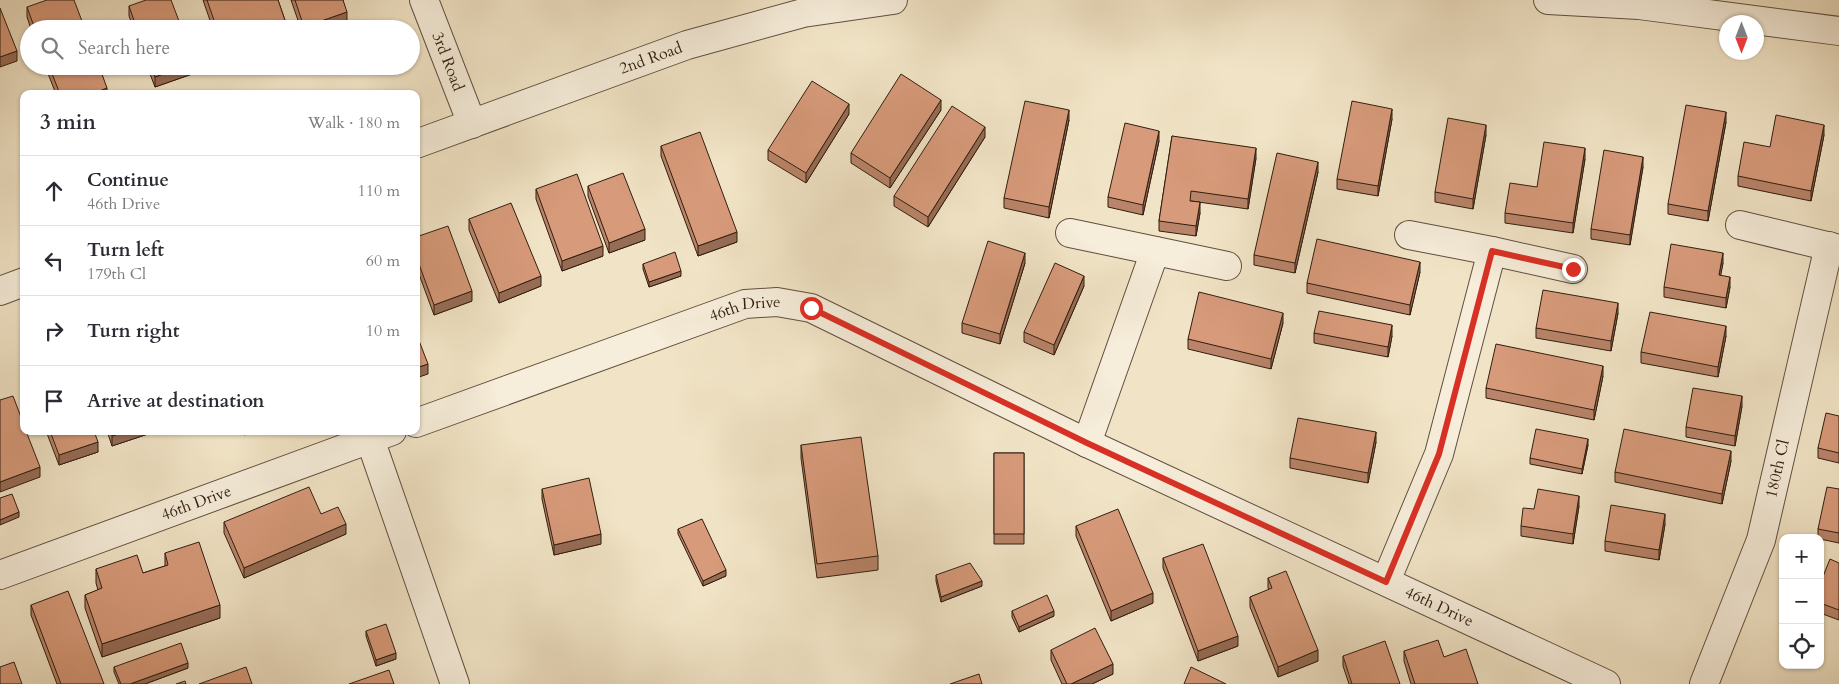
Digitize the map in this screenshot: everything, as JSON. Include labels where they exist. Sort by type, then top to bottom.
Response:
[{"type":"street","name":"3rd Road","points":[[424,0],[472,124]]},
{"type":"street","name":"2nd Road","points":[[420,143],[687,45],[802,13],[894,0]]},
{"type":"street","points":[[1548,0],[1639,5],[1839,31]]},
{"type":"street","points":[[1740,225],[1834,248]]},
{"type":"street","points":[[1070,233],[1227,266]]},
{"type":"street","points":[[1409,235],[1573,269]]},
{"type":"street","name":"180th Cl","points":[[1704,684],[1761,540],[1834,248]]},
{"type":"street","points":[[1087,443],[1155,251]]},
{"type":"street","points":[[1386,582],[1439,454],[1492,251]]},
{"type":"street","points":[[0,291],[20,284]]},
{"type":"street","name":"46th Drive","points":[[420,421],[746,304],[777,302],[811,308],[1087,443],[1606,684]]},
{"type":"street","points":[[381,435],[454,684]]},
{"type":"street","name":"46th Drive","points":[[0,575],[381,435]]},
{"type":"building","points":[[47,0],[74,0],[82,20],[32,20],[27,7]]},
{"type":"building","points":[[146,0],[171,0],[179,20],[134,20],[129,6]]},
{"type":"building","points":[[207,0],[278,0],[285,20],[214,20]]},
{"type":"building","points":[[295,0],[343,0],[347,12],[324,20],[302,20]]},
{"type":"building","points":[[0,8],[17,51],[0,57]]},
{"type":"building","points":[[901,74],[941,100],[890,178],[851,153]]},
{"type":"building","points":[[53,75],[102,75],[107,88],[102,90],[58,90]]},
{"type":"building","points":[[812,81],[849,104],[806,173],[768,150]]},
{"type":"building","points":[[1025,101],[1069,110],[1049,207],[1004,198]]},
{"type":"building","points":[[1352,101],[1392,109],[1378,186],[1337,179]]},
{"type":"building","points":[[1686,105],[1726,112],[1708,211],[1668,204]]},
{"type":"building","points":[[952,106],[985,127],[928,217],[894,196]]},
{"type":"building","points":[[1776,115],[1824,125],[1811,191],[1738,176],[1744,142],[1770,147]]},
{"type":"building","points":[[1448,118],[1486,125],[1473,199],[1435,192]]},
{"type":"building","points":[[1125,123],[1159,131],[1143,205],[1108,197]]},
{"type":"building","points":[[700,132],[737,232],[698,246],[661,146]]},
{"type":"building","points":[[1172,136],[1256,148],[1248,199],[1191,191],[1190,201],[1200,202],[1196,226],[1159,221]]},
{"type":"building","points":[[1544,142],[1585,148],[1573,223],[1505,213],[1510,183],[1537,187]]},
{"type":"building","points":[[1604,150],[1643,157],[1630,235],[1591,229]]},
{"type":"building","points":[[1277,153],[1318,162],[1295,263],[1254,255]]},
{"type":"building","points":[[623,173],[645,229],[609,243],[588,186]]},
{"type":"building","points":[[577,174],[603,246],[562,261],[536,189]]},
{"type":"building","points":[[511,203],[541,276],[499,293],[469,219]]},
{"type":"building","points":[[448,226],[472,291],[434,305],[420,267],[420,236]]},
{"type":"building","points":[[1317,239],[1420,262],[1410,305],[1307,283]]},
{"type":"building","points":[[988,241],[1025,253],[1000,334],[962,323]]},
{"type":"building","points":[[1671,244],[1723,253],[1719,275],[1730,277],[1726,298],[1664,287]]},
{"type":"building","points":[[675,252],[681,271],[649,282],[643,264]]},
{"type":"building","points":[[1055,263],[1084,276],[1054,345],[1024,332]]},
{"type":"building","points":[[1543,290],[1618,303],[1611,341],[1536,328]]},
{"type":"building","points":[[1199,292],[1283,313],[1271,359],[1188,339]]},
{"type":"building","points":[[1319,311],[1392,325],[1388,347],[1314,333]]},
{"type":"building","points":[[1650,312],[1726,326],[1718,367],[1641,352]]},
{"type":"building","points":[[420,343],[428,364],[420,367]]},
{"type":"building","points":[[1496,344],[1603,366],[1594,410],[1486,388]]},
{"type":"building","points":[[1693,388],[1742,396],[1735,436],[1686,427]]},
{"type":"building","points":[[13,396],[20,414],[20,435],[28,435],[40,467],[0,482],[0,400]]},
{"type":"building","points":[[1826,413],[1839,416],[1839,453],[1818,448]]},
{"type":"building","points":[[1298,418],[1376,432],[1368,473],[1290,458]]},
{"type":"building","points":[[1536,429],[1588,439],[1582,469],[1530,458]]},
{"type":"building","points":[[1624,429],[1731,451],[1722,494],[1615,472]]},
{"type":"building","points":[[52,435],[95,435],[98,442],[59,455]]},
{"type":"building","points":[[861,437],[878,556],[817,564],[801,445]]},
{"type":"building","points":[[994,453],[1024,453],[1024,534],[994,534]]},
{"type":"building","points":[[589,478],[601,534],[554,545],[542,489]]},
{"type":"building","points":[[309,487],[321,514],[338,507],[346,524],[244,568],[224,522]]},
{"type":"building","points":[[1827,487],[1839,489],[1839,533],[1818,529]]},
{"type":"building","points":[[1538,489],[1579,496],[1573,534],[1521,526],[1523,508],[1534,509]]},
{"type":"building","points":[[12,494],[19,512],[0,520],[0,498]]},
{"type":"building","points":[[1611,505],[1665,514],[1659,550],[1605,541]]},
{"type":"building","points":[[1118,509],[1153,593],[1111,611],[1076,526]]},
{"type":"building","points":[[702,519],[726,570],[703,581],[678,529]]},
{"type":"building","points":[[199,542],[220,605],[102,644],[85,595],[102,588],[96,569],[137,555],[143,573],[168,565],[165,553]]},
{"type":"building","points":[[1203,544],[1238,636],[1198,651],[1163,558]]},
{"type":"building","points":[[1830,559],[1839,563],[1839,610],[1824,604],[1824,574]]},
{"type":"building","points":[[970,563],[982,581],[941,597],[936,575]]},
{"type":"building","points":[[1286,571],[1318,650],[1278,667],[1250,597],[1272,588],[1268,578]]},
{"type":"building","points":[[68,591],[104,684],[61,684],[31,605]]},
{"type":"building","points":[[1047,595],[1054,611],[1019,627],[1012,611]]},
{"type":"building","points":[[386,624],[396,653],[376,660],[366,631]]},
{"type":"building","points":[[1095,628],[1113,664],[1071,684],[1067,684],[1051,650]]},
{"type":"building","points":[[1438,640],[1444,657],[1466,649],[1478,684],[1415,684],[1404,651]]},
{"type":"building","points":[[1385,641],[1400,684],[1352,684],[1343,656]]},
{"type":"building","points":[[181,643],[188,663],[130,684],[121,684],[114,667]]},
{"type":"building","points":[[14,662],[22,684],[0,684],[0,667]]},
{"type":"building","points":[[246,667],[252,684],[199,684]]},
{"type":"building","points":[[1191,667],[1226,684],[1184,684]]},
{"type":"building","points":[[389,670],[394,684],[349,684]]},
{"type":"building","points":[[979,674],[982,684],[950,684]]},
{"type":"route","points":[[811,308],[1087,443],[1386,582],[1439,454],[1492,251],[1573,269]]}]
